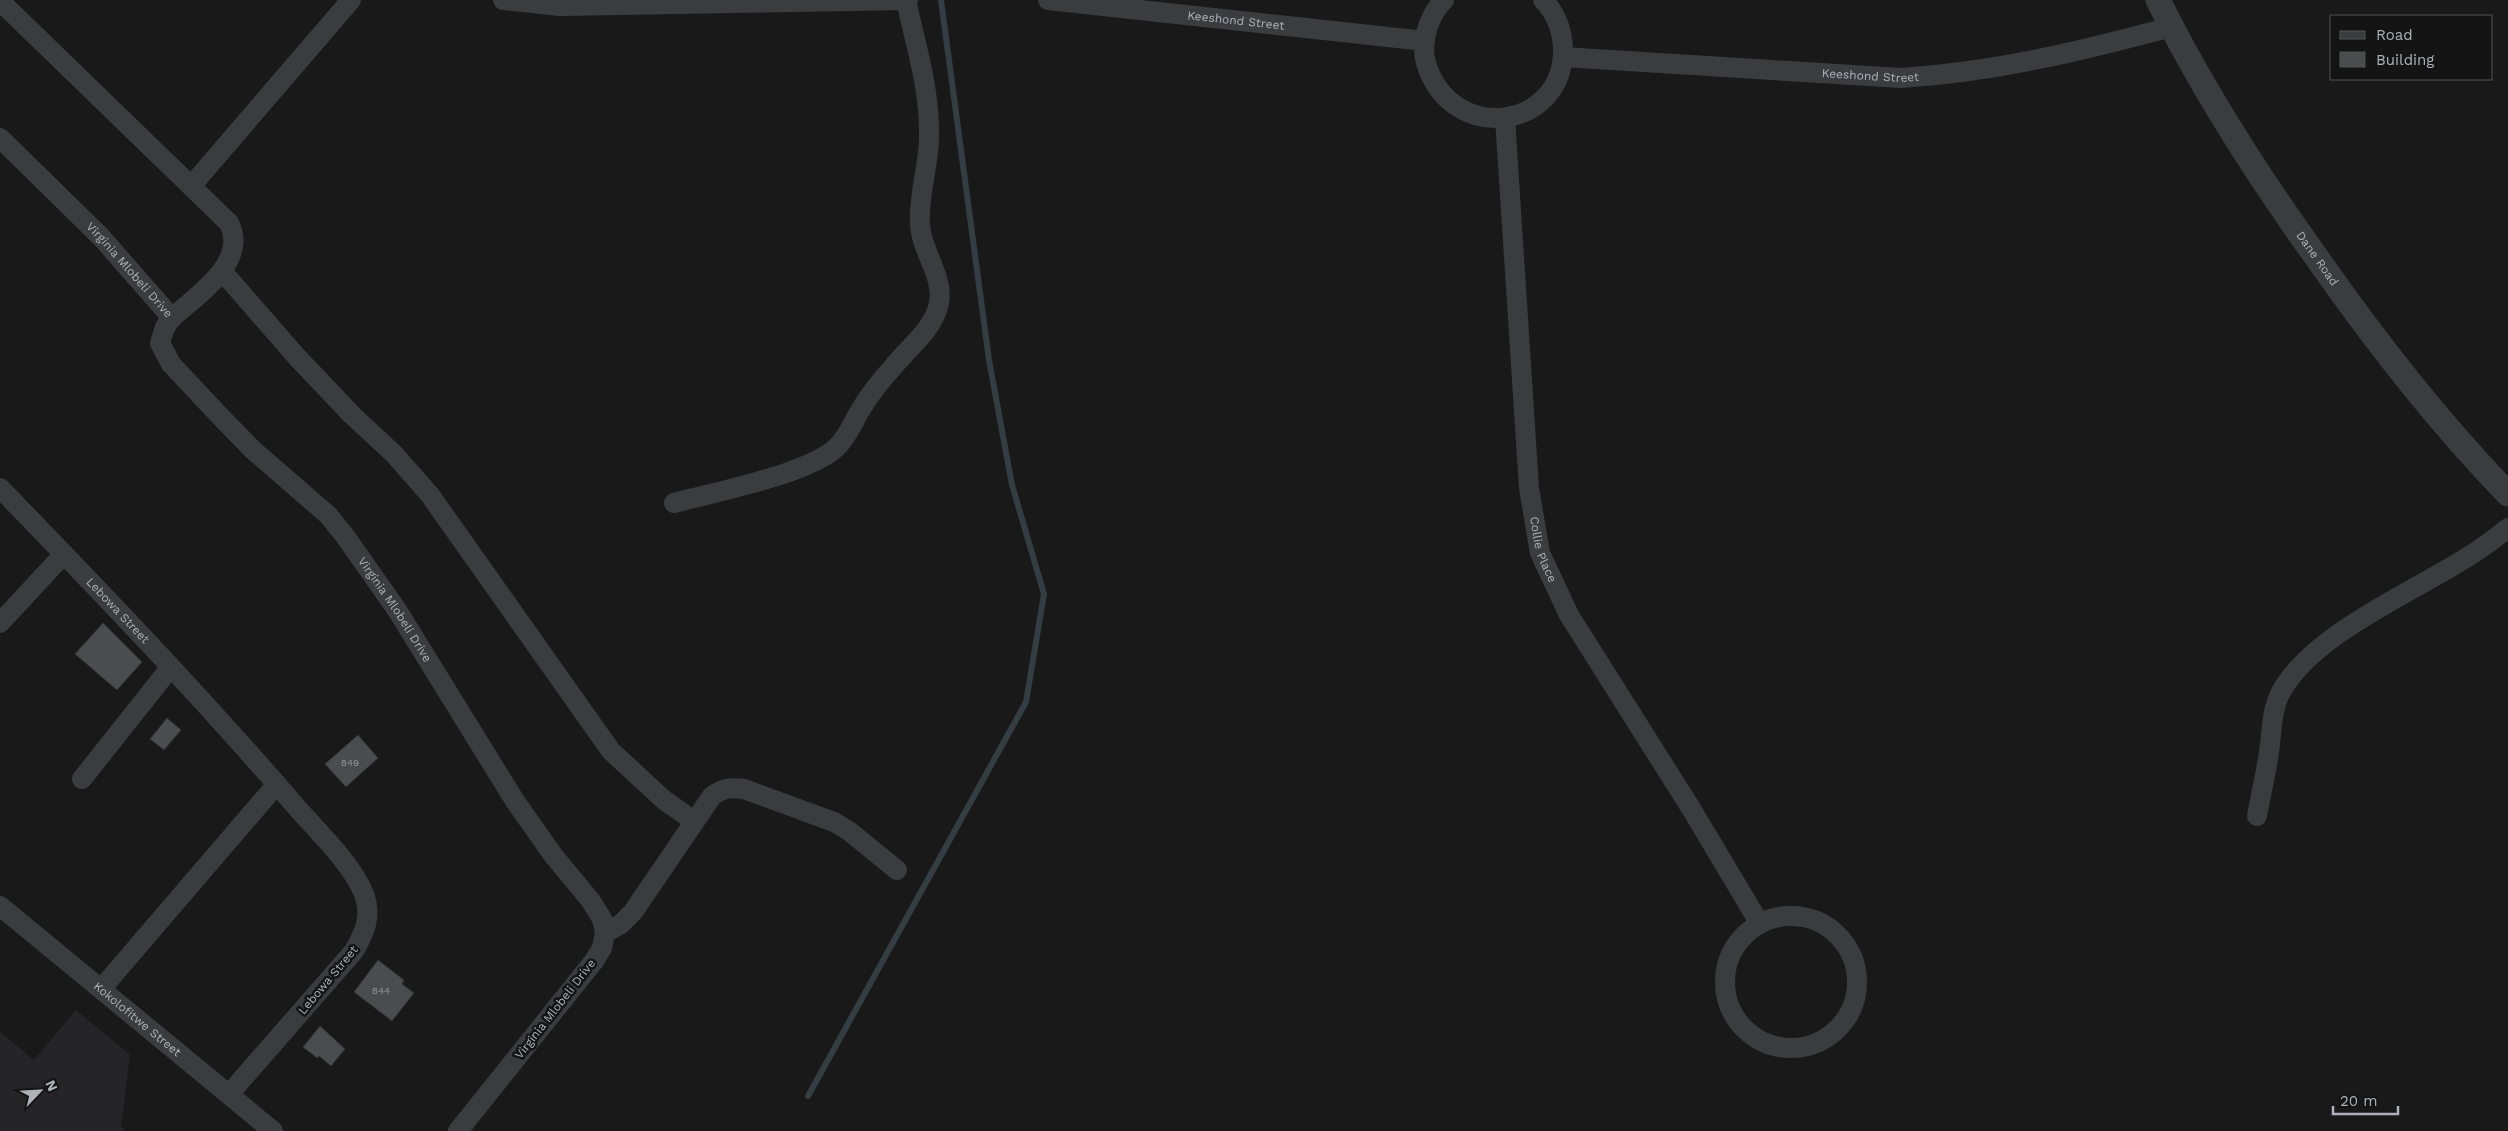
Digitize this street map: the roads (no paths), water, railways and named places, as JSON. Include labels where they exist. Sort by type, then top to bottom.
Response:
[{"type":"street","points":[[192,185],[351,0]]},
{"type":"street","points":[[503,0],[560,6],[906,0],[925,75],[929,105],[927,166],[920,207],[920,224],[940,291],[939,304],[934,316],[925,332],[876,388],[860,410],[847,436],[825,457],[783,474],[674,503]]},
{"type":"street","name":"Keeshond Street","points":[[1048,0],[1424,41]]},
{"type":"street","points":[[1444,0],[1429,21],[1424,41],[1425,59],[1430,77],[1440,93],[1453,105],[1469,114],[1487,118],[1505,118],[1522,112],[1544,97],[1559,74],[1563,57],[1562,37],[1556,18],[1543,0]]},
{"type":"street","name":"Dane Road","points":[[2158,0],[2200,80],[2259,176],[2343,296],[2439,418],[2508,494]]},
{"type":"street","points":[[0,1],[223,215],[234,232],[234,250],[222,271],[172,318]]},
{"type":"street","name":"Keeshond Street","points":[[1563,57],[1901,78],[1948,75],[2010,66],[2080,52],[2171,26]]},
{"type":"street","name":"Collie Place","points":[[1505,118],[1529,488],[1540,553],[1570,615],[1692,810],[1760,924]]},
{"type":"street","name":"Virginia Mlobeli Drive","points":[[0,138],[102,237],[172,318],[165,327],[160,343],[166,358],[253,450],[314,502],[345,536],[397,610],[515,801],[553,855],[591,901],[602,919],[605,933],[602,948],[594,961],[458,1131]]},
{"type":"street","points":[[222,271],[296,356],[394,454],[430,495],[611,751],[664,800],[694,821]]},
{"type":"street","name":"Lebowa Street","points":[[0,488],[64,554],[277,784],[356,876],[364,896],[368,917],[363,935],[354,951],[230,1093]]},
{"type":"street","points":[[2257,816],[2280,693],[2301,665],[2318,650],[2348,629],[2406,591],[2461,562],[2508,528]]},
{"type":"street","points":[[0,623],[64,554]]},
{"type":"street","points":[[82,779],[170,668]]},
{"type":"street","points":[[102,988],[277,784]]},
{"type":"street","points":[[605,933],[621,924],[633,912],[712,796],[720,790],[732,787],[744,789],[834,822],[849,831],[897,870]]},
{"type":"street","name":"Kokolofitwe Street","points":[[0,906],[230,1093],[273,1131]]},
{"type":"street","points":[[1780,916],[1802,916],[1822,924],[1840,937],[1854,963],[1857,977],[1856,998],[1847,1018],[1832,1034],[1813,1045],[1792,1048],[1770,1045],[1751,1034],[1736,1018],[1727,998],[1726,976],[1731,955],[1742,937],[1760,924],[1780,916]]},
{"type":"waterway","points":[[808,1096],[1026,702],[1044,594],[1012,485],[989,360],[941,0]]}]
